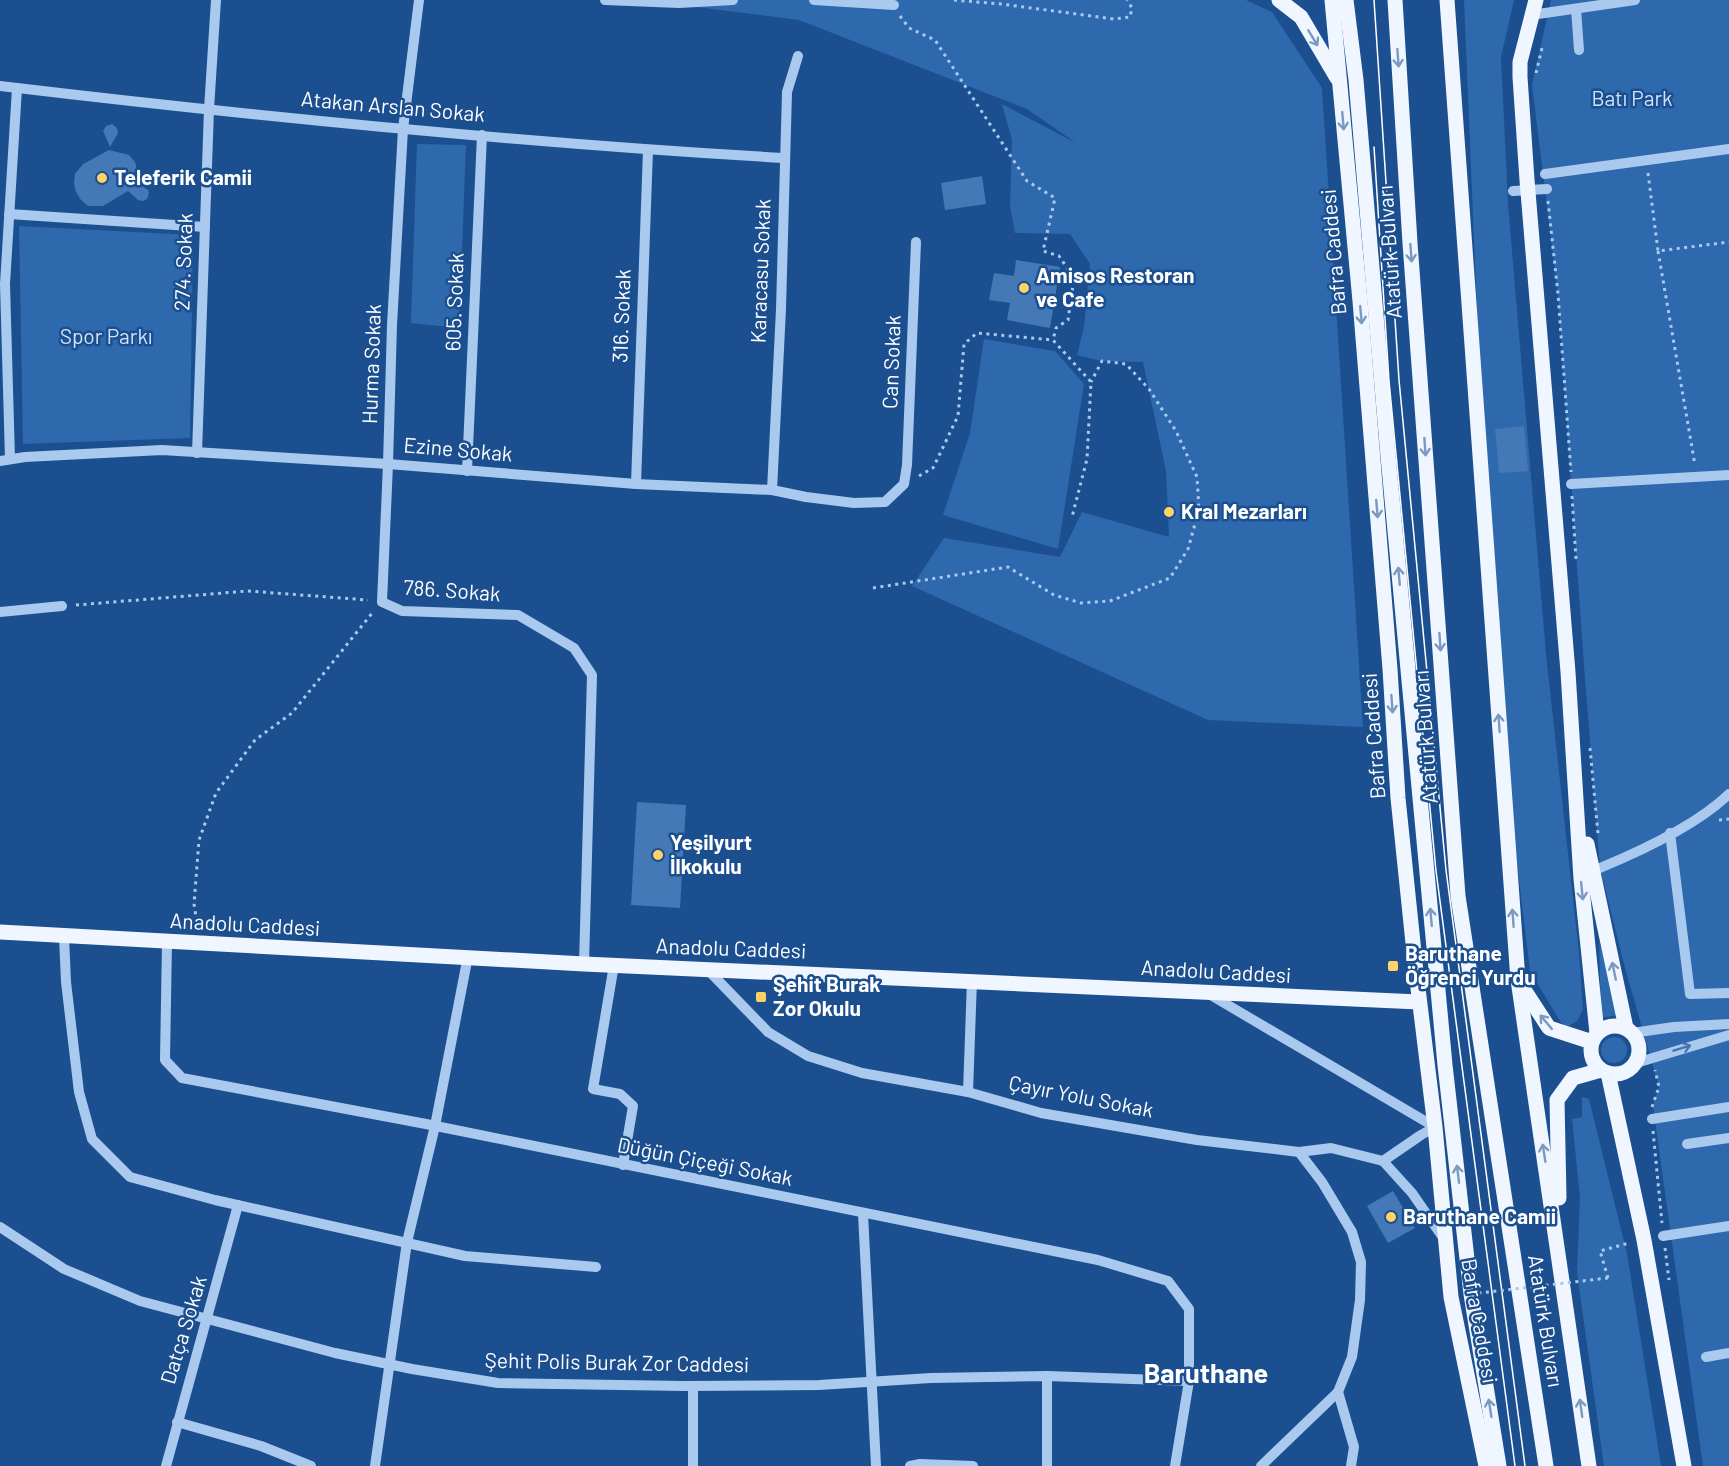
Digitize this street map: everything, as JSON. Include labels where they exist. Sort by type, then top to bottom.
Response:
[{"type":"main road","points":[[1279,0],[1301,17],[1340,83]]},
{"type":"main road","name":"Bafra Caddesi","points":[[1332,0],[1365,361],[1398,798],[1419,1002],[1435,1127],[1451,1297],[1486,1466]]},
{"type":"main road","name":"Bafra Caddesi","points":[[1346,0],[1356,80],[1388,456],[1445,1065],[1471,1294],[1499,1466]]},
{"type":"main road","name":"Atatürk Bulvarı","points":[[1395,0],[1410,243],[1458,896],[1546,1466]]},
{"type":"main road","name":"Atatürk Bulvarı","points":[[1447,0],[1518,980],[1589,1466]]},
{"type":"main road","points":[[1533,7],[1520,62],[1520,191],[1567,661],[1594,1038],[1590,1053],[1594,1063],[1604,1072],[1644,1240],[1684,1466]]},
{"type":"main road","points":[[1560,1258],[1557,1100],[1573,1078],[1604,1072],[1623,1073],[1636,1063],[1639,1048],[1629,1030],[1575,791]]},
{"type":"main road","name":"Anadolu Caddesi","points":[[0,932],[584,964],[1419,1002]]},
{"type":"main road","points":[[0,943],[40,934]]},
{"type":"main road","points":[[1518,980],[1549,1028],[1594,1038],[1610,1026],[1629,1030]]},
{"type":"street","name":"274. Sokak","points":[[197,453],[209,109],[216,0]]},
{"type":"street","name":"Hurma Sokak","points":[[382,602],[392,325],[403,129],[419,0]]},
{"type":"street","points":[[605,0],[679,3],[733,0]]},
{"type":"street","points":[[814,0],[894,5]]},
{"type":"street","points":[[1533,7],[1549,13],[1635,0]]},
{"type":"street","points":[[1576,9],[1579,50]]},
{"type":"street","name":"Karacasu Sokak","points":[[772,490],[781,309],[787,92],[798,56]]},
{"type":"street","name":"Atakan Arslan Sokak","points":[[0,86],[403,129],[648,150],[784,158]]},
{"type":"street","points":[[5,460],[5,284],[17,87]]},
{"type":"street","name":"605. Sokak","points":[[467,471],[482,135]]},
{"type":"street","points":[[1545,174],[1729,148]]},
{"type":"street","name":"316. Sokak","points":[[636,484],[648,150]]},
{"type":"street","points":[[1520,191],[1547,189]]},
{"type":"street","points":[[9,214],[205,227]]},
{"type":"street","name":"Can Sokak","points":[[904,484],[909,421],[916,242]]},
{"type":"street","name":"Ezine Sokak","points":[[5,460],[162,450],[388,464],[636,484],[772,490],[845,502],[885,502],[904,484]]},
{"type":"street","points":[[1571,484],[1729,475]]},
{"type":"street","name":"786. Sokak","points":[[382,602],[402,611],[518,615],[574,648],[592,675],[584,964]]},
{"type":"street","points":[[0,612],[62,606]]},
{"type":"street","points":[[1600,868],[1627,857],[1670,833],[1717,806],[1729,794]]},
{"type":"street","points":[[1670,833],[1690,994],[1729,993]]},
{"type":"street","points":[[64,937],[66,982],[79,1092],[92,1139],[130,1177],[238,1205],[465,1256],[596,1267]]},
{"type":"street","name":"Düğün Çiçeği Sokak","points":[[167,942],[165,1060],[182,1078],[435,1126],[1098,1260],[1168,1281],[1189,1309],[1190,1381],[1175,1466]]},
{"type":"street","points":[[375,1466],[407,1242],[435,1126],[468,956]]},
{"type":"street","points":[[614,965],[593,1089],[620,1094],[633,1106],[623,1165]]},
{"type":"street","name":"Çayır Yolu Sokak","points":[[707,969],[768,1032],[808,1056],[862,1073],[968,1092],[1041,1113],[1197,1140],[1299,1152],[1331,1148],[1383,1161]]},
{"type":"street","points":[[968,1092],[972,980]]},
{"type":"street","points":[[1206,993],[1435,1127],[1383,1161],[1412,1193],[1444,1239]]},
{"type":"street","points":[[1629,1030],[1729,1024]]},
{"type":"street","points":[[1636,1063],[1729,1035]]},
{"type":"street","points":[[1652,1119],[1729,1107]]},
{"type":"street","points":[[1687,1144],[1729,1138]]},
{"type":"street","points":[[1261,1466],[1338,1392],[1352,1357],[1360,1300],[1361,1262],[1352,1232],[1322,1182],[1299,1152]]},
{"type":"street","name":"Datça Sokak","points":[[166,1466],[238,1205]]},
{"type":"street","points":[[862,1214],[876,1466]]},
{"type":"street","points":[[1663,1236],[1729,1226]]},
{"type":"street","name":"Şehit Polis Burak Zor Caddesi","points":[[0,1227],[64,1269],[140,1301],[335,1353],[498,1383],[819,1385],[931,1378],[1047,1376],[1190,1381]]},
{"type":"street","points":[[1706,1357],[1729,1353]]},
{"type":"street","points":[[1047,1376],[1047,1466]]},
{"type":"street","points":[[693,1386],[693,1466]]},
{"type":"street","points":[[1338,1392],[1354,1447],[1351,1466]]},
{"type":"street","points":[[177,1422],[261,1446],[311,1466]]},
{"type":"street","points":[[910,1466],[920,1464],[973,1466]]},
{"type":"path","points":[[954,0],[1114,19],[1130,16],[1132,8],[1127,0]]},
{"type":"path","points":[[894,5],[909,28],[935,39],[1027,181],[1055,198],[1043,251],[1059,256],[1074,278],[1068,320],[1056,328],[1053,340]]},
{"type":"path","points":[[1535,77],[1549,13]]},
{"type":"path","points":[[1646,159],[1658,251],[1697,477]]},
{"type":"path","points":[[1547,189],[1577,564]]},
{"type":"path","points":[[1658,251],[1729,242]]},
{"type":"path","points":[[904,484],[933,468],[958,416],[964,344],[977,333],[1053,340],[1091,382]]},
{"type":"path","points":[[873,588],[1008,567],[1054,595],[1081,603],[1110,601],[1170,578],[1188,549],[1199,510],[1197,477],[1176,431],[1149,389],[1126,364],[1102,361],[1091,382],[1087,459],[1072,517]]},
{"type":"path","name":"786. Sokak","points":[[62,606],[248,591],[382,602]]},
{"type":"path","points":[[201,943],[194,904],[199,840],[216,793],[255,740],[292,713],[382,602]]},
{"type":"path","points":[[1590,737],[1600,868]]},
{"type":"path","points":[[1718,820],[1729,819]]},
{"type":"path","points":[[1651,1057],[1659,1087],[1652,1110],[1652,1119],[1669,1282]]},
{"type":"path","points":[[1471,1294],[1608,1278],[1603,1256]]},
{"type":"green space","points":[[641,0],[1246,0],[1272,12],[1322,88],[1363,727],[1208,720],[912,586],[944,538],[1060,557],[1082,512],[1169,537],[1166,471],[1143,362],[1102,361],[1077,355],[1084,327],[1090,264],[1070,234],[1015,233],[1010,206],[1012,140],[1002,104],[1076,143],[1027,109],[799,20]]},
{"type":"green space","points":[[1464,0],[1514,0],[1501,57],[1508,204],[1546,654],[1579,953],[1583,1010],[1577,1021],[1567,1027],[1560,1021],[1530,971],[1491,648]]},
{"type":"green space","name":"Batı Park","points":[[1551,0],[1729,0],[1729,1466],[1703,1466],[1653,1106],[1659,1087],[1625,968],[1600,868],[1558,294],[1532,85]]},
{"type":"green space","points":[[417,144],[466,145],[459,328],[411,323]]},
{"type":"green space","name":"Spor Parkı","points":[[19,226],[193,235],[190,438],[23,444]]},
{"type":"green space","points":[[984,339],[1055,351],[1084,384],[1058,549],[943,515],[970,433]]},
{"type":"green space","points":[[1599,940],[1618,1015],[1601,1018]]},
{"type":"green space","points":[[1614,1037],[1623,1041],[1627,1050],[1623,1059],[1614,1063],[1605,1059],[1601,1050],[1605,1041]]},
{"type":"green space","points":[[1582,1097],[1589,1099],[1627,1254],[1661,1466],[1604,1466],[1577,1273],[1580,1197],[1572,1119],[1582,1117]]},
{"type":"building","points":[[112,124],[117,128],[118,133],[110,147],[103,131],[106,126]]},
{"type":"building","name":"Teleferik Camii","points":[[109,150],[129,155],[135,162],[137,170],[132,180],[148,190],[147,199],[138,200],[128,191],[103,206],[88,206],[81,200],[76,192],[75,174],[83,164]]},
{"type":"building","points":[[982,176],[986,204],[945,210],[941,183]]},
{"type":"building","name":"Amisos Restoran ve Cafe","points":[[1016,260],[1060,267],[1050,328],[1007,320],[1010,303],[989,300],[994,273],[1014,276]]},
{"type":"building","points":[[1524,426],[1528,471],[1499,473],[1495,429]]},
{"type":"building","name":"Yeşilyurt İlkokulu","points":[[637,802],[686,805],[680,908],[631,905]]},
{"type":"building","name":"Baruthane Camii","points":[[1393,1191],[1415,1228],[1388,1243],[1367,1206]]},
{"type":"tram line","points":[[1374,0],[1399,380],[1446,870],[1525,1466]]},
{"type":"tram line","points":[[1374,147],[1389,381],[1436,871],[1515,1466]]},
{"type":"place","name":"Teleferik Camii","points":[[102,178]]},
{"type":"place","name":"Amisos Restoran ve Cafe","points":[[1024,288]]},
{"type":"place","name":"Kral Mezarları","points":[[1169,512]]},
{"type":"place","name":"Yeşilyurt İlkokulu","points":[[658,855]]},
{"type":"place","name":"Baruthane Öğrenci Yurdu","points":[[1393,966]]},
{"type":"place","name":"Şehit Burak Zor Okulu","points":[[761,997]]},
{"type":"place","name":"Baruthane Camii","points":[[1391,1217]]},
{"type":"district","name":"Baruthane","points":[[1206,1374]]}]
